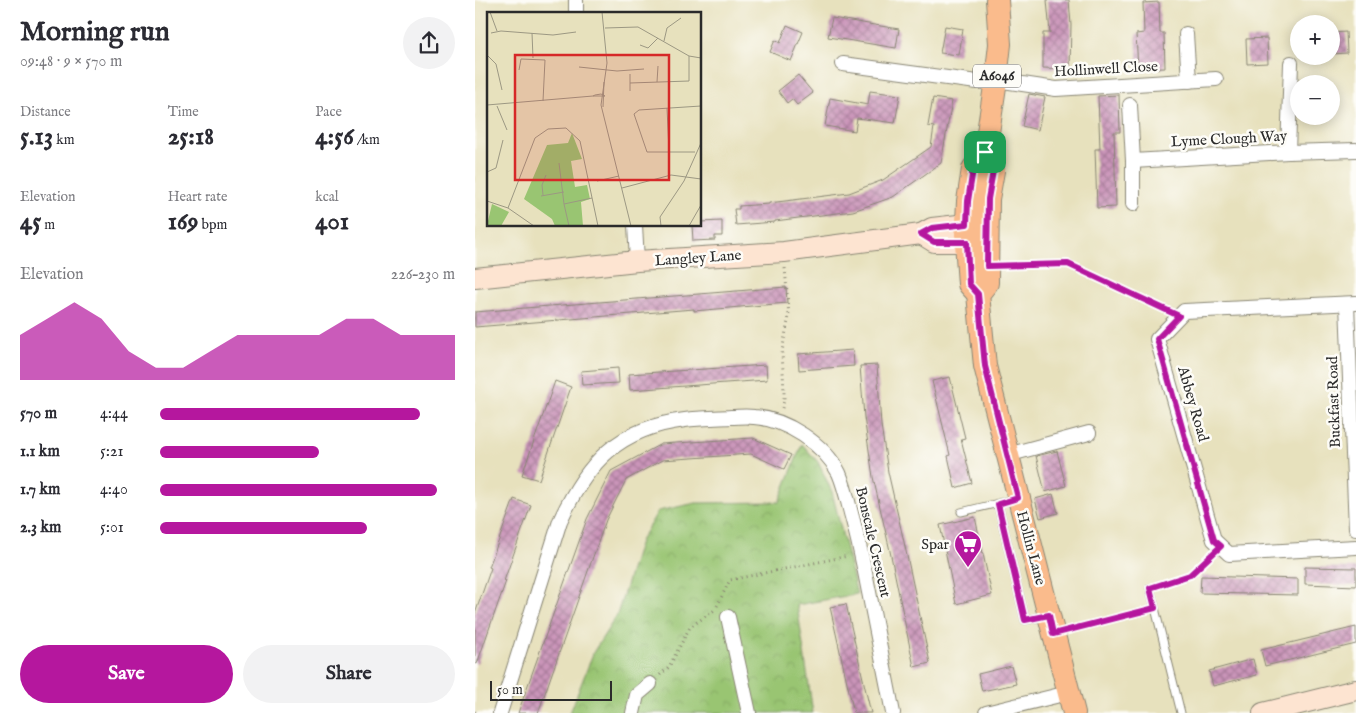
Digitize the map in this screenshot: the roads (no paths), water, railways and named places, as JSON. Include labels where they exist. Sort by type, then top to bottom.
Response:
[{"type":"main road","name":"Hollin Lane","points":[[978,294],[987,283],[987,266],[974,233],[968,201],[973,169],[985,152],[996,80],[1000,44],[997,0]]},
{"type":"main road","name":"Hollin Lane","points":[[974,233],[969,284],[978,294],[985,366],[1007,455],[1008,501],[1051,624],[1071,703]]},
{"type":"street","points":[[1187,34],[1189,81]]},
{"type":"street","name":"Hollinwell Close","points":[[843,64],[977,82],[996,80],[1056,89],[1216,79]]},
{"type":"street","points":[[1130,105],[1133,204]]},
{"type":"street","points":[[1288,152],[1291,125]]},
{"type":"street","name":"Lyme Clough Way","points":[[1133,160],[1356,150]]},
{"type":"street","points":[[635,226],[637,261]]},
{"type":"street","name":"Langley Lane","points":[[475,278],[637,261],[784,252],[921,234],[934,242],[974,233]]},
{"type":"street","name":"Abbey Road","points":[[1351,303],[1183,311],[1157,339],[1214,540],[1229,554],[1356,547]]},
{"type":"street","name":"Buckfast Road","points":[[1351,303],[1356,529]]},
{"type":"street","name":"Bonscale Crescent","points":[[500,713],[560,521],[570,499],[586,474],[603,455],[625,438],[644,429],[665,422],[689,419],[753,417],[766,419],[803,435],[830,459],[838,472],[846,490],[861,553],[893,713]]},
{"type":"street","points":[[1007,455],[1089,433]]},
{"type":"street","points":[[728,617],[749,713]]},
{"type":"street","points":[[633,713],[637,695],[650,684]]},
{"type":"street","points":[[1263,713],[1356,690]]},
{"type":"street","points":[[986,713],[1071,703]]},
{"type":"lane","points":[[961,512],[1008,501]]},
{"type":"lane","points":[[1150,588],[1181,713]]},
{"type":"place","name":"Spar","points":[[968,568]]}]
